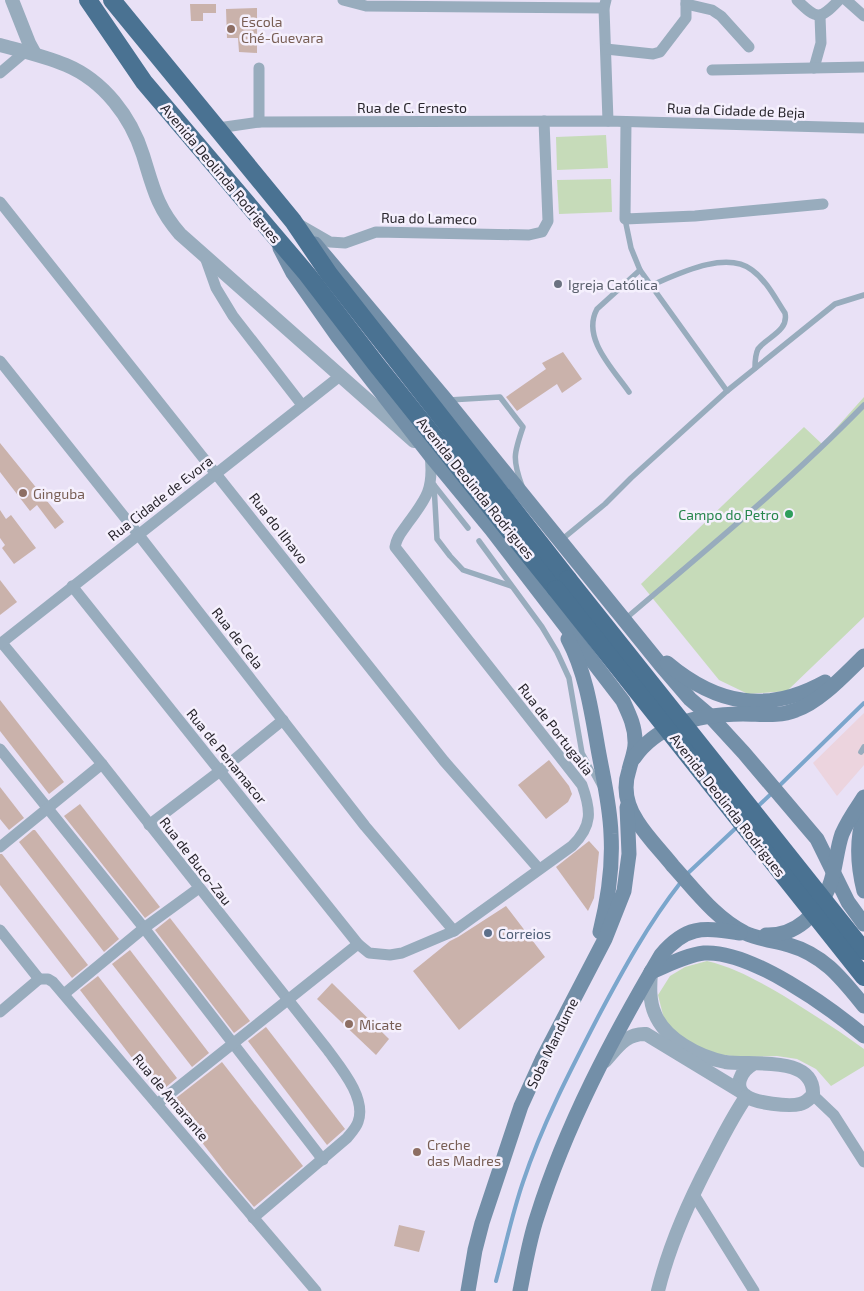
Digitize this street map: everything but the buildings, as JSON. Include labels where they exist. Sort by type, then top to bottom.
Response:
[{"type":"highway","name":"Avenida Deolinda Rodrigues","points":[[88,0],[144,82],[307,274],[376,364],[864,977]]},
{"type":"highway","name":"Avenida Deolinda Rodrigues","points":[[112,0],[293,221],[555,588],[864,952]]},
{"type":"main road","points":[[293,221],[327,256],[680,687],[710,716],[798,815],[817,839],[848,902],[864,924]]},
{"type":"main road","points":[[273,234],[293,273],[338,337],[430,455],[491,529],[555,588],[569,642],[580,666],[593,719],[611,832],[610,884],[601,928],[587,972]]},
{"type":"main road","name":"Soba Mandume","points":[[469,1291],[475,1250],[482,1223],[521,1106],[542,1060],[605,939],[624,891],[629,854],[626,784],[635,742],[632,720],[623,701],[555,588]]},
{"type":"main road","points":[[646,645],[673,668],[699,685],[738,700],[754,702],[772,702],[805,693],[851,668]]},
{"type":"main road","points":[[632,761],[645,744],[662,732],[697,718],[727,714],[783,714],[796,710],[816,698],[864,656]]},
{"type":"main road","points":[[627,796],[636,820],[650,839],[704,901],[724,920],[747,934],[790,945],[812,953],[841,978],[864,1006]]},
{"type":"main road","points":[[520,1291],[530,1239],[552,1173],[570,1128],[651,972],[668,947],[689,932],[706,929],[747,934],[780,934],[790,932],[800,926],[819,907],[830,886],[842,835],[864,797]]},
{"type":"main road","points":[[864,816],[859,854],[864,891]]},
{"type":"main road","points":[[651,972],[696,955],[715,953],[727,955],[752,963],[795,988],[836,1014],[864,1036]]},
{"type":"street","points":[[12,0],[29,43],[30,53]]},
{"type":"street","points":[[343,0],[366,6],[471,3],[605,4],[608,121]]},
{"type":"street","points":[[797,0],[806,9],[820,16],[826,14],[839,0]]},
{"type":"street","points":[[846,0],[864,16]]},
{"type":"street","points":[[606,49],[653,54],[660,52],[686,18],[686,2],[712,10],[722,16],[750,47]]},
{"type":"street","points":[[814,68],[821,43],[820,16]]},
{"type":"street","points":[[0,45],[67,65],[82,73],[96,84],[120,109],[130,123],[163,213],[180,234],[430,455]]},
{"type":"street","points":[[0,73],[30,53]]},
{"type":"street","points":[[712,70],[864,67]]},
{"type":"street","points":[[259,68],[259,122]]},
{"type":"street","name":"Rua do Lameco","points":[[293,221],[330,242],[345,243],[376,232],[529,235],[542,232],[548,220],[544,121]]},
{"type":"street","name":"Rua de C. Ernesto","points":[[218,128],[259,122],[608,121]]},
{"type":"street","name":"Rua da Cidade de Beja","points":[[608,121],[864,128]]},
{"type":"street","points":[[626,122],[625,219],[695,216],[824,204]]},
{"type":"street","name":"Rua do Ilhavo","points":[[0,202],[444,761],[539,869]]},
{"type":"street","points":[[205,257],[216,288],[233,316],[302,405]]},
{"type":"street","name":"Rua de Cela","points":[[0,361],[138,534],[365,826],[454,931]]},
{"type":"street","name":"Rua Cidade de Evora","points":[[1,644],[216,472],[340,376]]},
{"type":"street","name":"Rua de Portugalia","points":[[358,944],[369,953],[390,955],[402,953],[454,931],[580,838],[588,824],[589,804],[582,785],[395,547],[396,538],[419,510],[433,483],[430,455]]},
{"type":"street","name":"Rua de Penamacor","points":[[72,586],[358,944]]},
{"type":"street","name":"Rua de Buco-Zau","points":[[1,644],[102,764],[346,1075],[360,1102],[358,1123],[348,1138],[322,1160]]},
{"type":"street","points":[[149,825],[283,720]]},
{"type":"street","points":[[0,749],[144,928],[322,1160],[252,1218]]},
{"type":"street","points":[[0,847],[102,764]]},
{"type":"street","points":[[64,994],[144,928],[199,888]]},
{"type":"street","name":"Rua de Amarante","points":[[0,930],[39,979],[48,979],[64,994],[252,1218],[316,1291]]},
{"type":"street","points":[[157,1104],[358,944]]},
{"type":"street","points":[[601,1066],[630,1036],[646,1034],[743,1094],[775,1105],[800,1105],[807,1102],[813,1095],[814,1086],[810,1078],[803,1072],[791,1067],[770,1063],[725,1062],[708,1057],[682,1044],[670,1034],[655,1014],[651,994],[651,972]]},
{"type":"street","points":[[0,1012],[39,979]]},
{"type":"street","points":[[658,1291],[663,1270],[679,1225],[743,1094],[739,1083],[741,1077],[747,1068],[753,1064]]},
{"type":"street","points":[[813,1095],[830,1109],[864,1162]]},
{"type":"street","points":[[693,1194],[754,1291]]},
{"type":"lane","points":[[625,219],[631,248],[640,270],[727,391]]},
{"type":"lane","points":[[652,286],[689,270],[728,262],[739,264],[752,270],[770,289],[785,313],[786,318],[783,327],[759,349],[756,354],[755,368]]},
{"type":"lane","points":[[629,392],[597,346],[593,328],[594,316],[597,310],[640,270]]},
{"type":"lane","points":[[560,541],[605,504],[631,478],[755,368],[835,304],[864,295]]},
{"type":"lane","points":[[446,400],[500,396],[523,427],[516,446],[515,466],[528,502]]},
{"type":"lane","points":[[624,620],[781,485],[826,444],[864,405]]},
{"type":"lane","points":[[433,483],[468,528]]},
{"type":"lane","points":[[433,483],[437,539],[463,570],[511,586]]},
{"type":"lane","points":[[479,541],[542,626],[557,652],[569,678],[582,754],[606,798]]},
{"type":"shaded area","points":[[864,713],[864,765],[837,796],[813,763]]},
{"type":"green space","points":[[606,135],[608,168],[557,170],[556,137]]},
{"type":"green space","points":[[611,179],[612,212],[559,214],[557,180]]},
{"type":"green space","name":"Campo do Petro","points":[[864,397],[864,617],[787,691],[748,694],[719,680],[641,584],[804,427],[822,444]]},
{"type":"green space","points":[[707,961],[728,967],[756,980],[834,1028],[864,1049],[864,1066],[831,1086],[816,1069],[797,1059],[777,1056],[743,1057],[712,1054],[681,1038],[664,1019],[658,995],[670,976],[685,967]]},
{"type":"waterway","points":[[777,788],[864,703]]},
{"type":"waterway","points":[[755,809],[772,793]]},
{"type":"waterway","points":[[687,874],[738,826]]},
{"type":"waterway","points":[[496,1281],[523,1182],[557,1098],[627,965],[658,914],[681,882]]},
{"type":"place","name":"Escola Ché-Guevara","points":[[231,29]]},
{"type":"place","name":"Igreja Católica","points":[[558,284]]},
{"type":"place","name":"Ginguba","points":[[23,493]]},
{"type":"place","name":"Campo do Petro","points":[[789,514]]},
{"type":"place","name":"Correios","points":[[488,933]]},
{"type":"place","name":"Micate","points":[[349,1024]]},
{"type":"place","name":"Creche das Madres","points":[[417,1152]]}]
